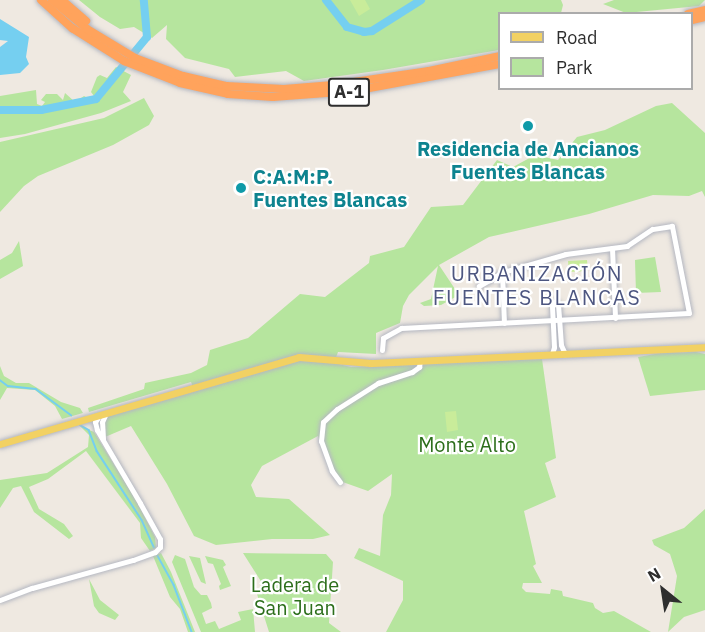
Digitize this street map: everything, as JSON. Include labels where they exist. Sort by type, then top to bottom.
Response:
[{"type":"highway","points":[[33,0],[63,27],[162,73]]},
{"type":"highway","points":[[41,0],[72,28],[162,73]]},
{"type":"highway","points":[[52,0],[104,45]]},
{"type":"highway","points":[[62,0],[104,45]]},
{"type":"highway","name":"A-1","points":[[162,73],[247,88],[309,88],[401,76],[498,56]]},
{"type":"highway","name":"A-1","points":[[162,73],[186,89],[197,88],[252,97],[316,95],[415,81],[498,64]]},
{"type":"main road","points":[[0,444],[299,357],[352,362],[420,361],[705,347]]},
{"type":"street","points":[[382,350],[383,338],[401,328],[689,314],[674,227],[652,229],[627,246],[566,254],[502,272],[479,286]]},
{"type":"street","points":[[612,248],[615,318]]},
{"type":"street","points":[[502,272],[504,323]]},
{"type":"street","points":[[556,321],[565,354]]},
{"type":"street","points":[[552,354],[556,321]]},
{"type":"street","points":[[339,482],[332,471],[321,441],[322,422],[337,409],[378,383],[412,372],[419,367],[420,361]]},
{"type":"street","points":[[0,600],[32,588],[133,560],[155,552],[160,547],[160,539],[97,430],[95,422],[100,416]]},
{"type":"street","points":[[100,416],[103,440]]},
{"type":"street","points":[[75,422],[88,423],[97,430]]},
{"type":"green space","points":[[79,0],[561,0],[563,5],[561,12],[498,12],[498,50],[304,81],[286,71],[235,77],[229,69],[185,58],[166,39],[167,25],[152,38],[134,27],[120,29]]},
{"type":"green space","points":[[350,0],[365,0],[370,9],[359,16]]},
{"type":"green space","points":[[614,0],[705,0],[699,6],[636,12],[623,12],[603,4]]},
{"type":"green space","points":[[116,67],[131,75],[123,92],[131,101],[101,113],[25,134],[0,138],[0,96],[36,90],[37,104],[42,106],[45,102],[41,100],[46,94],[57,94],[63,100],[65,93],[75,102],[84,96],[90,99],[94,96],[91,92],[97,77],[100,75],[107,78]]},
{"type":"green space","points":[[144,98],[154,116],[149,125],[113,145],[38,176],[24,186],[0,212],[0,142],[104,118]]},
{"type":"green space","name":"Monte Alto","points":[[672,103],[705,133],[705,197],[702,191],[689,196],[653,195],[589,214],[489,237],[439,265],[459,295],[441,305],[424,306],[420,303],[431,299],[438,266],[409,295],[403,306],[400,323],[376,333],[376,354],[338,352],[334,363],[351,367],[542,359],[556,458],[545,463],[556,497],[524,511],[536,564],[533,566],[542,583],[523,583],[522,588],[526,592],[550,594],[551,589],[562,591],[563,596],[593,603],[595,608],[603,613],[614,611],[651,632],[386,632],[403,600],[403,581],[354,558],[359,548],[380,556],[383,515],[391,495],[392,474],[368,491],[337,480],[318,436],[262,466],[251,485],[256,497],[289,499],[330,535],[313,539],[272,539],[216,545],[194,536],[167,484],[131,426],[105,437],[105,420],[108,416],[194,389],[191,382],[89,412],[88,408],[144,389],[145,383],[191,373],[207,365],[210,350],[248,338],[300,294],[325,297],[369,263],[370,256],[404,247],[431,207],[463,205],[497,160],[513,167],[535,155],[558,160],[577,137],[605,130],[656,106]]},
{"type":"green space","points":[[19,241],[23,266],[0,279],[0,260],[12,253]]},
{"type":"green space","points":[[655,257],[661,292],[636,293],[635,260]]},
{"type":"green space","points":[[587,260],[588,271],[569,272],[568,261]]},
{"type":"green space","points":[[661,353],[705,354],[705,390],[650,396],[638,357]]},
{"type":"green space","points":[[0,366],[4,376],[16,383],[29,383],[61,402],[80,408],[83,413],[62,419],[55,406],[35,390],[7,388],[0,400]]},
{"type":"green space","points":[[456,411],[458,430],[447,432],[445,412]]},
{"type":"green space","points":[[80,426],[94,432],[136,500],[155,537],[156,548],[150,551],[141,538],[140,523],[86,451],[48,479],[29,487],[39,509],[64,524],[73,536],[69,539],[34,512],[21,486],[13,488],[0,508],[0,480],[47,473],[88,447],[89,435]]},
{"type":"green space","points":[[705,509],[705,610],[684,617],[668,632],[677,576],[670,554],[654,545],[652,540],[684,528]]},
{"type":"green space","points":[[161,553],[195,632],[188,632],[180,609],[170,597],[153,556]]},
{"type":"green space","name":"Ladera de San Juan","points":[[243,553],[326,554],[333,562],[329,623],[341,632],[269,632],[257,594],[262,583]]},
{"type":"green space","points":[[175,555],[185,559],[194,587],[201,595],[207,595],[211,603],[212,608],[202,613],[206,624],[215,621],[219,629],[241,620],[238,612],[253,609],[255,632],[201,632],[172,562]]},
{"type":"green space","points":[[189,556],[200,558],[206,584],[201,582]]},
{"type":"green space","points":[[205,556],[223,560],[226,565],[223,567],[231,586],[220,590],[221,584],[213,564],[208,563]]},
{"type":"green space","points":[[89,579],[100,600],[119,615],[115,620],[99,613],[94,606]]},
{"type":"water","points":[[0,19],[29,37],[26,57],[29,64],[20,73],[0,75],[0,47],[8,41],[0,40]]},
{"type":"waterway","points":[[0,110],[41,110],[96,99],[147,37],[144,0]]},
{"type":"waterway","points":[[326,0],[347,27],[364,32],[372,31],[421,0]]},
{"type":"waterway","points":[[0,380],[8,386],[36,389],[71,415]]},
{"type":"waterway","points":[[80,425],[89,430],[97,451],[142,520],[154,547]]},
{"type":"waterway","points":[[158,556],[174,585],[192,632]]},
{"type":"place","name":"Residencia de Ancianos Fuentes Blancas","points":[[528,126]]},
{"type":"place","name":"C:A:M:P. Fuentes Blancas","points":[[241,188]]},
{"type":"district","name":"URBANIZACIÓN FUENTES BLANCAS","points":[[537,285]]}]
